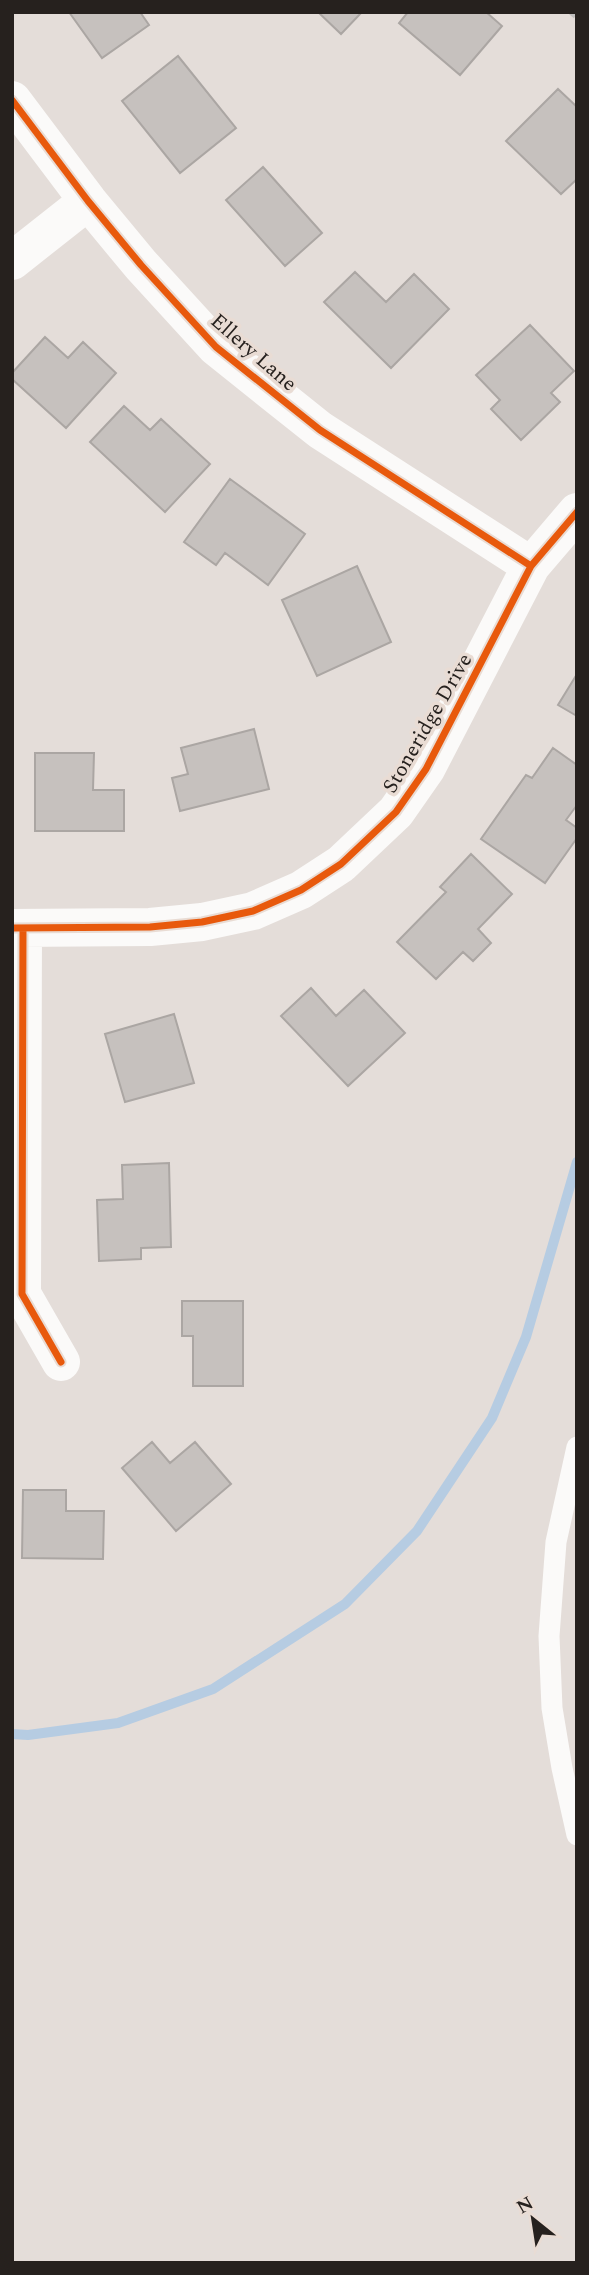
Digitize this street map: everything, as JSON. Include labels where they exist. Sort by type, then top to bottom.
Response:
[{"type":"street","name":"Ellery Lane","points":[[12,100],[88,201],[141,265],[216,347],[320,430],[531,566]]},
{"type":"street","points":[[12,261],[88,201]]},
{"type":"street","name":"Stoneridge Drive","points":[[17,928],[150,928],[202,922],[253,911],[300,890],[341,864],[396,812],[426,769],[531,566],[577,512]]},
{"type":"street","points":[[17,928],[22,1294],[61,1362]]},
{"type":"lane","points":[[577,1447],[556,1542],[549,1636],[552,1708],[577,1835]]},
{"type":"path","points":[[570,12],[577,18]]},
{"type":"building","points":[[69,12],[140,12],[149,25],[102,58]]},
{"type":"building","points":[[318,12],[362,12],[341,34]]},
{"type":"building","points":[[408,12],[486,12],[502,26],[460,75],[399,23]]},
{"type":"building","points":[[178,56],[236,128],[180,173],[122,101]]},
{"type":"building","points":[[558,89],[577,107],[577,179],[561,194],[506,141]]},
{"type":"building","points":[[263,167],[322,233],[285,266],[226,200]]},
{"type":"building","points":[[355,272],[386,302],[414,274],[449,309],[391,368],[324,302]]},
{"type":"building","points":[[530,325],[574,371],[551,393],[560,402],[521,440],[491,409],[500,400],[476,375]]},
{"type":"building","points":[[45,337],[68,358],[83,342],[116,373],[66,428],[12,379],[12,373]]},
{"type":"building","points":[[124,406],[150,430],[161,419],[210,464],[165,512],[90,442]]},
{"type":"building","points":[[230,479],[305,534],[268,585],[225,553],[216,565],[184,542]]},
{"type":"building","points":[[357,566],[391,642],[317,676],[282,600]]},
{"type":"building","points":[[577,674],[577,716],[558,705]]},
{"type":"building","points":[[254,729],[269,789],[180,811],[172,778],[188,774],[181,748]]},
{"type":"building","points":[[553,748],[577,765],[577,805],[566,820],[577,828],[577,838],[545,883],[481,839],[526,775],[532,778]]},
{"type":"building","points":[[35,753],[94,753],[93,790],[124,790],[124,831],[35,831]]},
{"type":"building","points":[[471,854],[512,894],[478,929],[491,943],[473,961],[463,952],[436,979],[397,942],[446,892],[440,887]]},
{"type":"building","points":[[311,988],[336,1016],[364,990],[405,1033],[348,1086],[281,1016]]},
{"type":"building","points":[[174,1014],[194,1083],[125,1102],[105,1034]]},
{"type":"building","points":[[169,1163],[171,1247],[141,1248],[141,1259],[99,1261],[97,1200],[123,1199],[122,1165]]},
{"type":"building","points":[[182,1301],[243,1301],[243,1386],[193,1386],[193,1336],[182,1336]]},
{"type":"building","points":[[152,1442],[170,1463],[195,1442],[231,1484],[176,1531],[122,1468]]},
{"type":"building","points":[[23,1490],[66,1490],[66,1511],[104,1511],[103,1559],[22,1558]]},
{"type":"waterway","points":[[12,1734],[28,1735],[118,1723],[213,1689],[345,1604],[417,1531],[492,1418],[526,1337],[577,1162]]},
{"type":"cycle path","points":[[12,100],[88,201],[141,265],[216,347],[320,430],[531,566]]},
{"type":"cycle path","points":[[12,928],[150,927],[202,922],[253,911],[301,890],[341,864],[396,812],[426,769],[531,566],[577,512]]},
{"type":"cycle path","points":[[23,928],[22,1294],[61,1362]]}]
